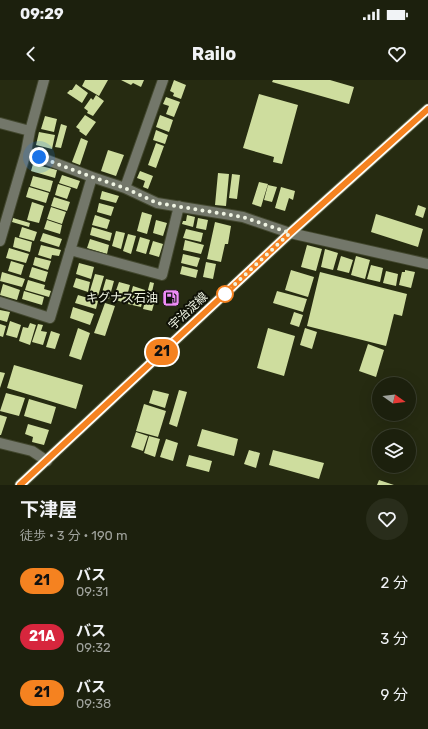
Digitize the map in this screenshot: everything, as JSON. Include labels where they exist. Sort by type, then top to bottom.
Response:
[{"type":"main road","name":"宇治淀線","points":[[20,485],[290,233],[428,109]]},
{"type":"street","points":[[0,241],[26,152],[30,131],[44,80]]},
{"type":"street","points":[[40,95],[52,80]]},
{"type":"street","points":[[125,188],[163,80]]},
{"type":"street","points":[[0,124],[30,131]]},
{"type":"street","points":[[26,152],[125,188],[157,203],[243,217],[290,233],[428,264]]},
{"type":"street","points":[[0,302],[50,318],[92,177]]},
{"type":"street","points":[[70,250],[162,275],[179,206]]},
{"type":"street","points":[[0,443],[32,451],[47,461]]},
{"type":"building","points":[[85,80],[108,80],[99,96],[82,86]]},
{"type":"building","points":[[121,80],[144,80],[141,87],[133,83],[131,85]]},
{"type":"building","points":[[174,80],[186,85],[181,99],[173,96],[174,93],[170,91]]},
{"type":"building","points":[[273,80],[330,80],[354,87],[349,104],[272,82]]},
{"type":"building","points":[[76,84],[88,93],[82,103],[67,93],[72,90]]},
{"type":"building","points":[[259,94],[298,105],[282,164],[273,162],[274,157],[243,148]]},
{"type":"building","points":[[96,95],[104,101],[93,116],[87,113],[88,111],[84,108],[91,98],[93,100]]},
{"type":"building","points":[[166,97],[180,102],[174,117],[166,114],[169,106],[163,104]]},
{"type":"building","points":[[85,115],[96,122],[86,136],[76,127]]},
{"type":"building","points":[[160,115],[173,120],[169,132],[156,127]]},
{"type":"building","points":[[45,116],[57,119],[54,132],[41,129]]},
{"type":"building","points":[[61,124],[67,126],[61,148],[55,147]]},
{"type":"building","points":[[156,130],[168,135],[165,144],[153,140]]},
{"type":"building","points":[[39,132],[55,135],[52,149],[36,145]]},
{"type":"building","points":[[81,138],[88,141],[80,165],[72,162]]},
{"type":"building","points":[[156,143],[164,146],[156,168],[148,165]]},
{"type":"building","points":[[108,150],[124,155],[116,176],[101,171]]},
{"type":"building","points":[[33,164],[57,170],[55,178],[31,171]]},
{"type":"building","points":[[140,171],[153,176],[148,189],[143,187],[145,181],[137,178]]},
{"type":"building","points":[[218,173],[229,174],[226,206],[215,205]]},
{"type":"building","points":[[232,174],[240,175],[237,199],[229,198]]},
{"type":"building","points":[[62,175],[80,181],[77,189],[59,183]]},
{"type":"building","points":[[33,176],[53,181],[50,192],[30,186]]},
{"type":"building","points":[[259,182],[268,184],[261,207],[252,204]]},
{"type":"building","points":[[58,184],[71,188],[67,199],[55,195]]},
{"type":"building","points":[[268,185],[277,187],[272,202],[264,200]]},
{"type":"building","points":[[29,187],[49,193],[46,203],[26,197]]},
{"type":"building","points":[[281,187],[295,191],[293,200],[289,198],[285,211],[275,208]]},
{"type":"building","points":[[102,191],[119,196],[116,203],[100,199]]},
{"type":"building","points":[[54,197],[70,202],[67,211],[51,206]]},
{"type":"building","points":[[32,202],[44,206],[39,223],[27,220]]},
{"type":"building","points":[[99,203],[114,207],[111,216],[97,212]]},
{"type":"building","points":[[418,205],[426,208],[423,218],[415,215]]},
{"type":"building","points":[[51,207],[66,212],[62,224],[47,219]]},
{"type":"building","points":[[142,212],[152,215],[147,234],[137,231]]},
{"type":"building","points":[[376,214],[423,229],[418,247],[371,232]]},
{"type":"building","points":[[95,215],[110,220],[107,229],[92,225]]},
{"type":"building","points":[[187,215],[195,217],[193,227],[182,224],[183,221],[186,221]]},
{"type":"building","points":[[13,218],[30,223],[29,227],[12,222]]},
{"type":"building","points":[[198,218],[208,220],[206,230],[196,228]]},
{"type":"building","points":[[47,220],[62,225],[60,234],[44,229]]},
{"type":"building","points":[[156,220],[167,223],[163,236],[153,233]]},
{"type":"building","points":[[215,222],[231,226],[228,244],[225,244],[221,262],[207,259]]},
{"type":"building","points":[[22,227],[37,232],[34,241],[19,237]]},
{"type":"building","points":[[92,227],[112,233],[110,241],[90,235]]},
{"type":"building","points":[[186,229],[203,233],[201,242],[183,238]]},
{"type":"building","points":[[116,231],[125,233],[121,249],[112,246]]},
{"type":"building","points":[[43,233],[62,239],[59,247],[40,241]]},
{"type":"building","points":[[128,234],[136,236],[131,254],[123,251]]},
{"type":"building","points":[[15,237],[32,242],[30,252],[13,247]]},
{"type":"building","points":[[140,237],[150,240],[146,254],[136,251]]},
{"type":"building","points":[[90,239],[109,245],[107,254],[87,248]]},
{"type":"building","points":[[185,240],[204,245],[201,254],[183,250]]},
{"type":"building","points":[[153,241],[163,244],[159,257],[149,254]]},
{"type":"building","points":[[41,245],[61,250],[59,256],[52,255],[51,259],[38,255]]},
{"type":"building","points":[[307,245],[322,249],[316,271],[301,267]]},
{"type":"building","points":[[9,248],[29,254],[26,263],[6,258]]},
{"type":"building","points":[[325,249],[338,253],[333,270],[321,267]]},
{"type":"building","points":[[183,254],[200,258],[197,267],[181,263]]},
{"type":"building","points":[[341,256],[353,260],[349,273],[337,270]]},
{"type":"building","points":[[356,256],[370,260],[365,279],[351,275]]},
{"type":"building","points":[[35,257],[51,261],[48,270],[33,265]]},
{"type":"building","points":[[11,261],[24,265],[21,275],[8,271]]},
{"type":"building","points":[[206,262],[216,264],[213,279],[203,277]]},
{"type":"building","points":[[79,263],[94,267],[91,279],[76,274]]},
{"type":"building","points":[[371,265],[383,268],[380,282],[367,279]]},
{"type":"building","points":[[182,266],[198,270],[196,278],[180,274]]},
{"type":"building","points":[[32,267],[48,272],[45,282],[29,277]]},
{"type":"building","points":[[291,270],[314,277],[308,297],[285,290]]},
{"type":"building","points":[[405,270],[415,272],[411,288],[399,285],[402,272],[405,272]]},
{"type":"building","points":[[386,271],[398,274],[396,286],[383,283]]},
{"type":"building","points":[[2,272],[25,279],[22,287],[0,281]]},
{"type":"building","points":[[320,272],[407,294],[402,316],[394,314],[386,346],[307,326]]},
{"type":"building","points":[[95,274],[104,276],[98,296],[89,294]]},
{"type":"building","points":[[76,278],[90,282],[88,292],[73,287]]},
{"type":"building","points":[[106,279],[114,281],[109,299],[101,296]]},
{"type":"building","points":[[28,280],[45,285],[44,289],[51,291],[49,297],[25,290]]},
{"type":"building","points":[[119,282],[130,285],[125,303],[113,299]]},
{"type":"building","points":[[150,282],[154,283],[152,292],[157,293],[152,311],[143,309]]},
{"type":"building","points":[[3,284],[20,290],[17,300],[0,295]]},
{"type":"building","points":[[133,286],[145,290],[141,307],[128,304]]},
{"type":"building","points":[[24,291],[44,297],[42,305],[22,299]]},
{"type":"building","points":[[277,291],[307,299],[303,312],[273,303]]},
{"type":"building","points":[[78,295],[98,301],[96,309],[75,303]]},
{"type":"building","points":[[105,303],[115,306],[105,336],[94,333]]},
{"type":"building","points":[[73,307],[94,314],[90,325],[70,318]]},
{"type":"building","points":[[0,310],[10,312],[7,322],[0,320]]},
{"type":"building","points":[[294,312],[303,315],[299,327],[290,324]]},
{"type":"building","points":[[10,321],[21,325],[17,338],[6,335]]},
{"type":"building","points":[[30,323],[36,325],[30,345],[19,341],[23,327],[28,328]]},
{"type":"building","points":[[0,324],[6,326],[3,337],[0,336]]},
{"type":"building","points":[[38,324],[43,325],[41,331],[47,332],[43,345],[32,342]]},
{"type":"building","points":[[78,328],[90,333],[81,360],[69,356]]},
{"type":"building","points":[[268,328],[295,336],[284,376],[257,368]]},
{"type":"building","points":[[305,328],[317,332],[312,349],[300,345]]},
{"type":"building","points":[[51,331],[60,334],[55,349],[46,347]]},
{"type":"building","points":[[368,344],[384,350],[376,377],[359,371]]},
{"type":"building","points":[[14,365],[83,385],[76,409],[7,388]]},
{"type":"building","points":[[0,372],[5,373],[0,388]]},
{"type":"building","points":[[153,390],[169,394],[165,408],[149,403]]},
{"type":"building","points":[[179,390],[187,392],[177,427],[169,424]]},
{"type":"building","points":[[6,393],[25,398],[19,416],[0,411]]},
{"type":"building","points":[[29,399],[56,407],[51,424],[24,416]]},
{"type":"building","points":[[144,404],[166,411],[158,437],[136,431]]},
{"type":"building","points":[[0,415],[7,417],[1,435],[0,435]]},
{"type":"building","points":[[28,424],[49,430],[44,445],[32,442],[33,437],[25,434]]},
{"type":"building","points":[[202,429],[238,439],[234,456],[197,446]]},
{"type":"building","points":[[136,432],[148,436],[143,451],[131,447]]},
{"type":"building","points":[[149,436],[160,439],[155,457],[144,453]]},
{"type":"building","points":[[166,439],[178,443],[173,461],[160,457]]},
{"type":"building","points":[[249,450],[260,453],[256,468],[244,464]]},
{"type":"building","points":[[273,450],[324,463],[319,479],[269,465]]},
{"type":"building","points":[[189,455],[212,461],[209,472],[186,466]]},
{"type":"building","points":[[379,480],[394,485],[377,485]]},
{"type":"bus line","name":"21","points":[[20,485],[290,233],[428,109]]},
{"type":"place","name":"キグナス石油","points":[[171,298]]},
{"type":"route","points":[[39,157],[125,188],[157,203],[243,217],[290,233],[220,298],[225,294]]}]
